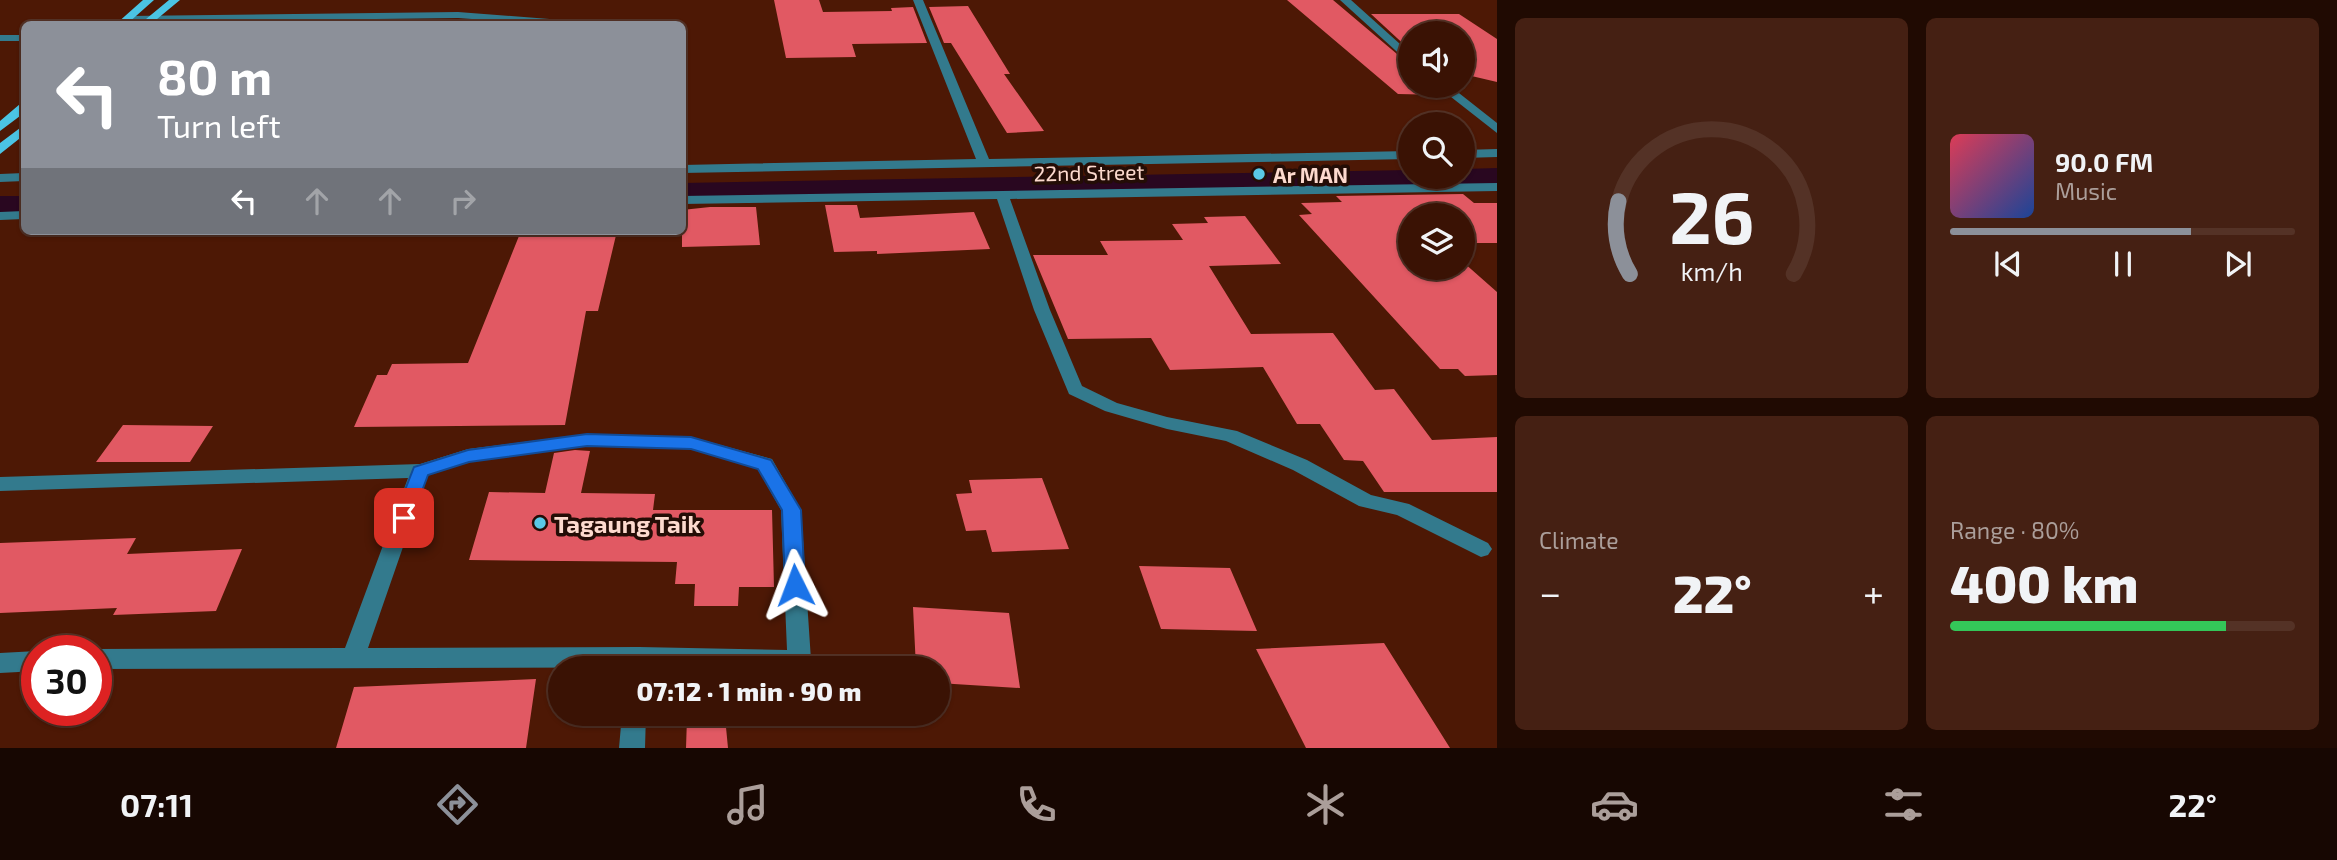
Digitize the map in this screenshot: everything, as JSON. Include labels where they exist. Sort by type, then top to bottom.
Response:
[{"type":"main road","points":[[126,21],[149,0]]},
{"type":"main road","points":[[149,21],[174,0]]},
{"type":"main road","points":[[0,127],[21,110]]},
{"type":"main road","points":[[0,150],[21,132]]},
{"type":"street","points":[[918,0],[984,163]]},
{"type":"street","points":[[1345,0],[1398,47]]},
{"type":"street","points":[[149,21],[458,15],[536,21]]},
{"type":"street","points":[[0,38],[21,38]]},
{"type":"street","points":[[1458,98],[1497,129]]},
{"type":"street","points":[[1475,154],[1497,153]]},
{"type":"street","name":"22nd Street","points":[[686,169],[1398,155]]},
{"type":"street","points":[[0,178],[21,177]]},
{"type":"street","name":"22nd Street","points":[[686,200],[1497,187]]},
{"type":"street","points":[[1002,195],[1042,310],[1075,390],[1111,407],[1230,435],[1300,465],[1366,501],[1402,509],[1481,549]]},
{"type":"street","points":[[0,216],[21,215]]},
{"type":"street","points":[[0,484],[420,471],[468,456],[587,440],[691,443],[765,464],[791,510],[799,656]]},
{"type":"street","points":[[353,658],[420,471]]},
{"type":"street","points":[[112,659],[353,658],[548,661]]},
{"type":"street","points":[[0,663],[21,662]]},
{"type":"street","points":[[632,748],[634,726]]},
{"type":"building","points":[[774,0],[819,0],[823,12],[892,11],[891,8],[913,7],[927,43],[852,44],[856,57],[786,58]]},
{"type":"building","points":[[1287,0],[1333,0],[1398,55],[1398,94]]},
{"type":"building","points":[[968,6],[1010,74],[1004,74],[1044,131],[1007,133],[951,43],[944,43],[929,7]]},
{"type":"building","points":[[1371,14],[1459,14],[1470,21],[1398,21],[1398,39]]},
{"type":"building","points":[[1475,25],[1497,39],[1497,82],[1475,77]]},
{"type":"building","points":[[1463,194],[1474,203],[1398,203],[1398,280],[1475,280],[1475,273],[1497,292],[1497,375],[1465,376],[1458,369],[1440,369],[1299,215],[1312,214],[1301,203],[1342,202],[1336,196]]},
{"type":"building","points":[[1475,203],[1497,203],[1497,243],[1475,243]]},
{"type":"building","points":[[825,205],[857,205],[860,218],[974,212],[990,249],[877,254],[877,251],[834,252]]},
{"type":"building","points":[[756,207],[760,245],[682,247],[682,235],[686,235],[686,210]]},
{"type":"building","points":[[1245,216],[1281,264],[1209,266],[1251,334],[1333,333],[1375,390],[1394,389],[1432,440],[1497,437],[1497,492],[1384,492],[1363,461],[1344,460],[1320,424],[1297,424],[1263,367],[1170,370],[1151,338],[1068,339],[1033,255],[1108,255],[1100,241],[1183,240],[1172,224],[1208,223],[1204,217]]},
{"type":"building","points":[[519,235],[616,235],[598,311],[586,311],[565,425],[354,427],[377,375],[387,375],[392,364],[468,363]]},
{"type":"building","points":[[123,425],[213,426],[190,462],[96,462]]},
{"type":"building","points":[[590,451],[581,493],[655,494],[653,510],[772,510],[774,587],[739,587],[738,606],[694,606],[695,584],[675,584],[677,562],[469,560],[489,492],[545,493],[554,453]]},
{"type":"building","points":[[1042,478],[1069,549],[992,552],[986,530],[966,531],[956,494],[972,493],[969,480]]},
{"type":"building","points":[[136,538],[127,554],[242,549],[216,611],[113,615],[117,608],[0,613],[0,543]]},
{"type":"building","points":[[1139,566],[1230,568],[1257,631],[1161,629]]},
{"type":"building","points":[[913,607],[1009,613],[1020,688],[950,684],[950,656],[915,656]]},
{"type":"building","points":[[1384,643],[1450,748],[1306,748],[1256,649]]},
{"type":"building","points":[[536,679],[526,748],[336,748],[354,687]]},
{"type":"building","points":[[687,726],[726,726],[728,748],[686,748]]},
{"type":"waterway","points":[[686,193],[1497,178]]},
{"type":"waterway","points":[[0,206],[21,206]]},
{"type":"place","name":"Ar MAN","points":[[1259,174]]},
{"type":"place","name":"Tagaung Taik","points":[[540,523]]},
{"type":"route","points":[[404,518],[420,471],[468,456],[587,440],[691,443],[765,464],[791,510],[795,585]]}]
